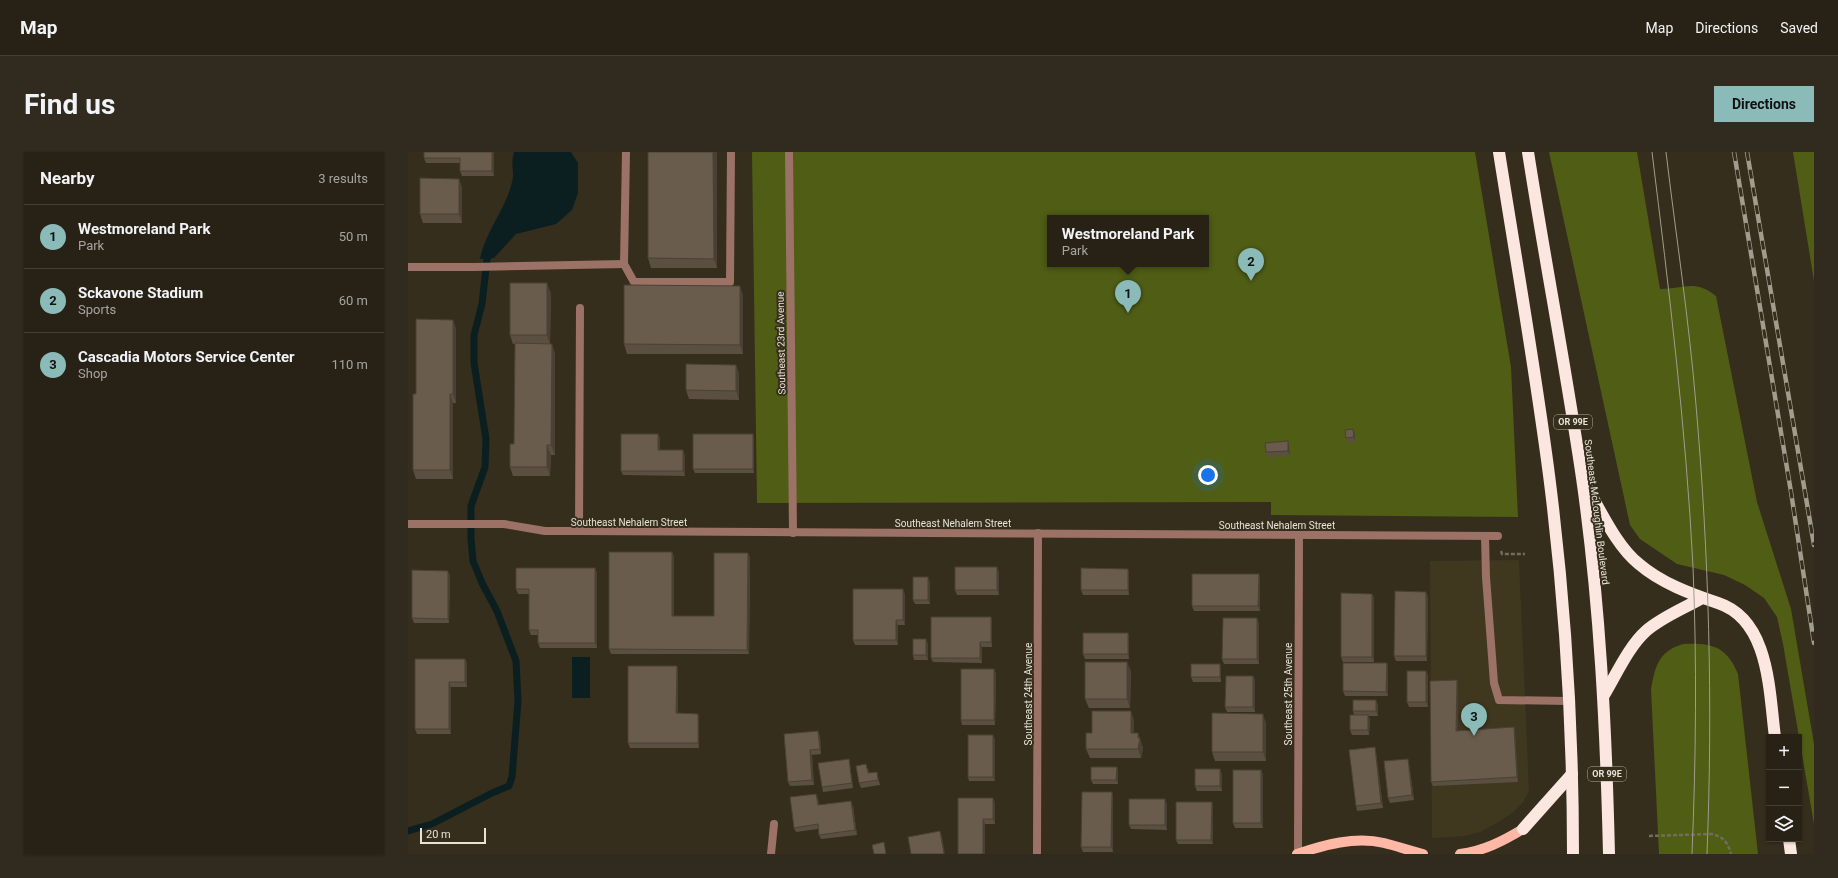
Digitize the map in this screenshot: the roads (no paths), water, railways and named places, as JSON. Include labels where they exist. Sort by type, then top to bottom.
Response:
[{"type":"highway","name":"OR 99E","points":[[1499,152],[1533,361],[1549,477],[1563,615],[1572,774],[1573,854]]},
{"type":"highway","name":"Southeast McLoughlin Boulevard","points":[[1528,152],[1582,480],[1595,589],[1604,695],[1609,854]]},
{"type":"highway","points":[[1582,480],[1626,552],[1639,564],[1653,574],[1702,598],[1719,603],[1734,611],[1746,622],[1754,633],[1761,648],[1775,734]]},
{"type":"highway","points":[[1604,695],[1636,642],[1645,632],[1656,623],[1702,598]]},
{"type":"highway","points":[[1523,829],[1572,774]]},
{"type":"highway","points":[[1789,842],[1791,854]]},
{"type":"main road","points":[[1460,854],[1475,852],[1499,844],[1523,829]]},
{"type":"main road","points":[[1297,854],[1326,844],[1370,841],[1384,843],[1423,854]]},
{"type":"street","points":[[626,152],[624,264],[634,282],[730,282],[731,152]]},
{"type":"street","name":"Southeast 23rd Avenue","points":[[789,152],[793,533]]},
{"type":"street","points":[[408,267],[496,267],[624,264]]},
{"type":"street","points":[[578,531],[580,308]]},
{"type":"street","name":"Southeast Nehalem Street","points":[[408,524],[504,524],[545,531],[1498,536]]},
{"type":"street","name":"Southeast 24th Avenue","points":[[1037,854],[1038,534]]},
{"type":"street","name":"Southeast 25th Avenue","points":[[1297,854],[1299,535]]},
{"type":"street","points":[[1485,536],[1486,577],[1494,683],[1499,700],[1568,701]]},
{"type":"street","points":[[771,854],[774,824]]},
{"type":"water","points":[[514,152],[571,152],[578,163],[578,193],[572,210],[556,224],[516,234],[494,258],[480,259],[486,239],[509,192],[513,178],[512,161]]},
{"type":"water","points":[[572,657],[590,657],[590,698],[572,698]]},
{"type":"waterway","points":[[408,831],[432,824],[492,793],[509,786],[512,777],[518,701],[516,661],[497,611],[482,583],[473,561],[471,539],[471,506],[485,467],[486,439],[474,363],[474,335],[482,304],[487,259],[491,250]]},
{"type":"tram line","points":[[1652,152],[1671,307],[1686,463],[1693,567],[1696,710],[1692,854]]},
{"type":"tram line","points":[[1666,152],[1693,373],[1704,517],[1710,686],[1707,854]]},
{"type":"railway","points":[[1734,152],[1791,492],[1814,643]]},
{"type":"railway","points":[[1747,152],[1814,545]]},
{"type":"place","name":"Sckavone Stadium","points":[[1251,281]]},
{"type":"place","name":"Westmoreland Park","points":[[1128,313]]},
{"type":"place","name":"Cascadia Motors Service Center","points":[[1474,736]]}]
